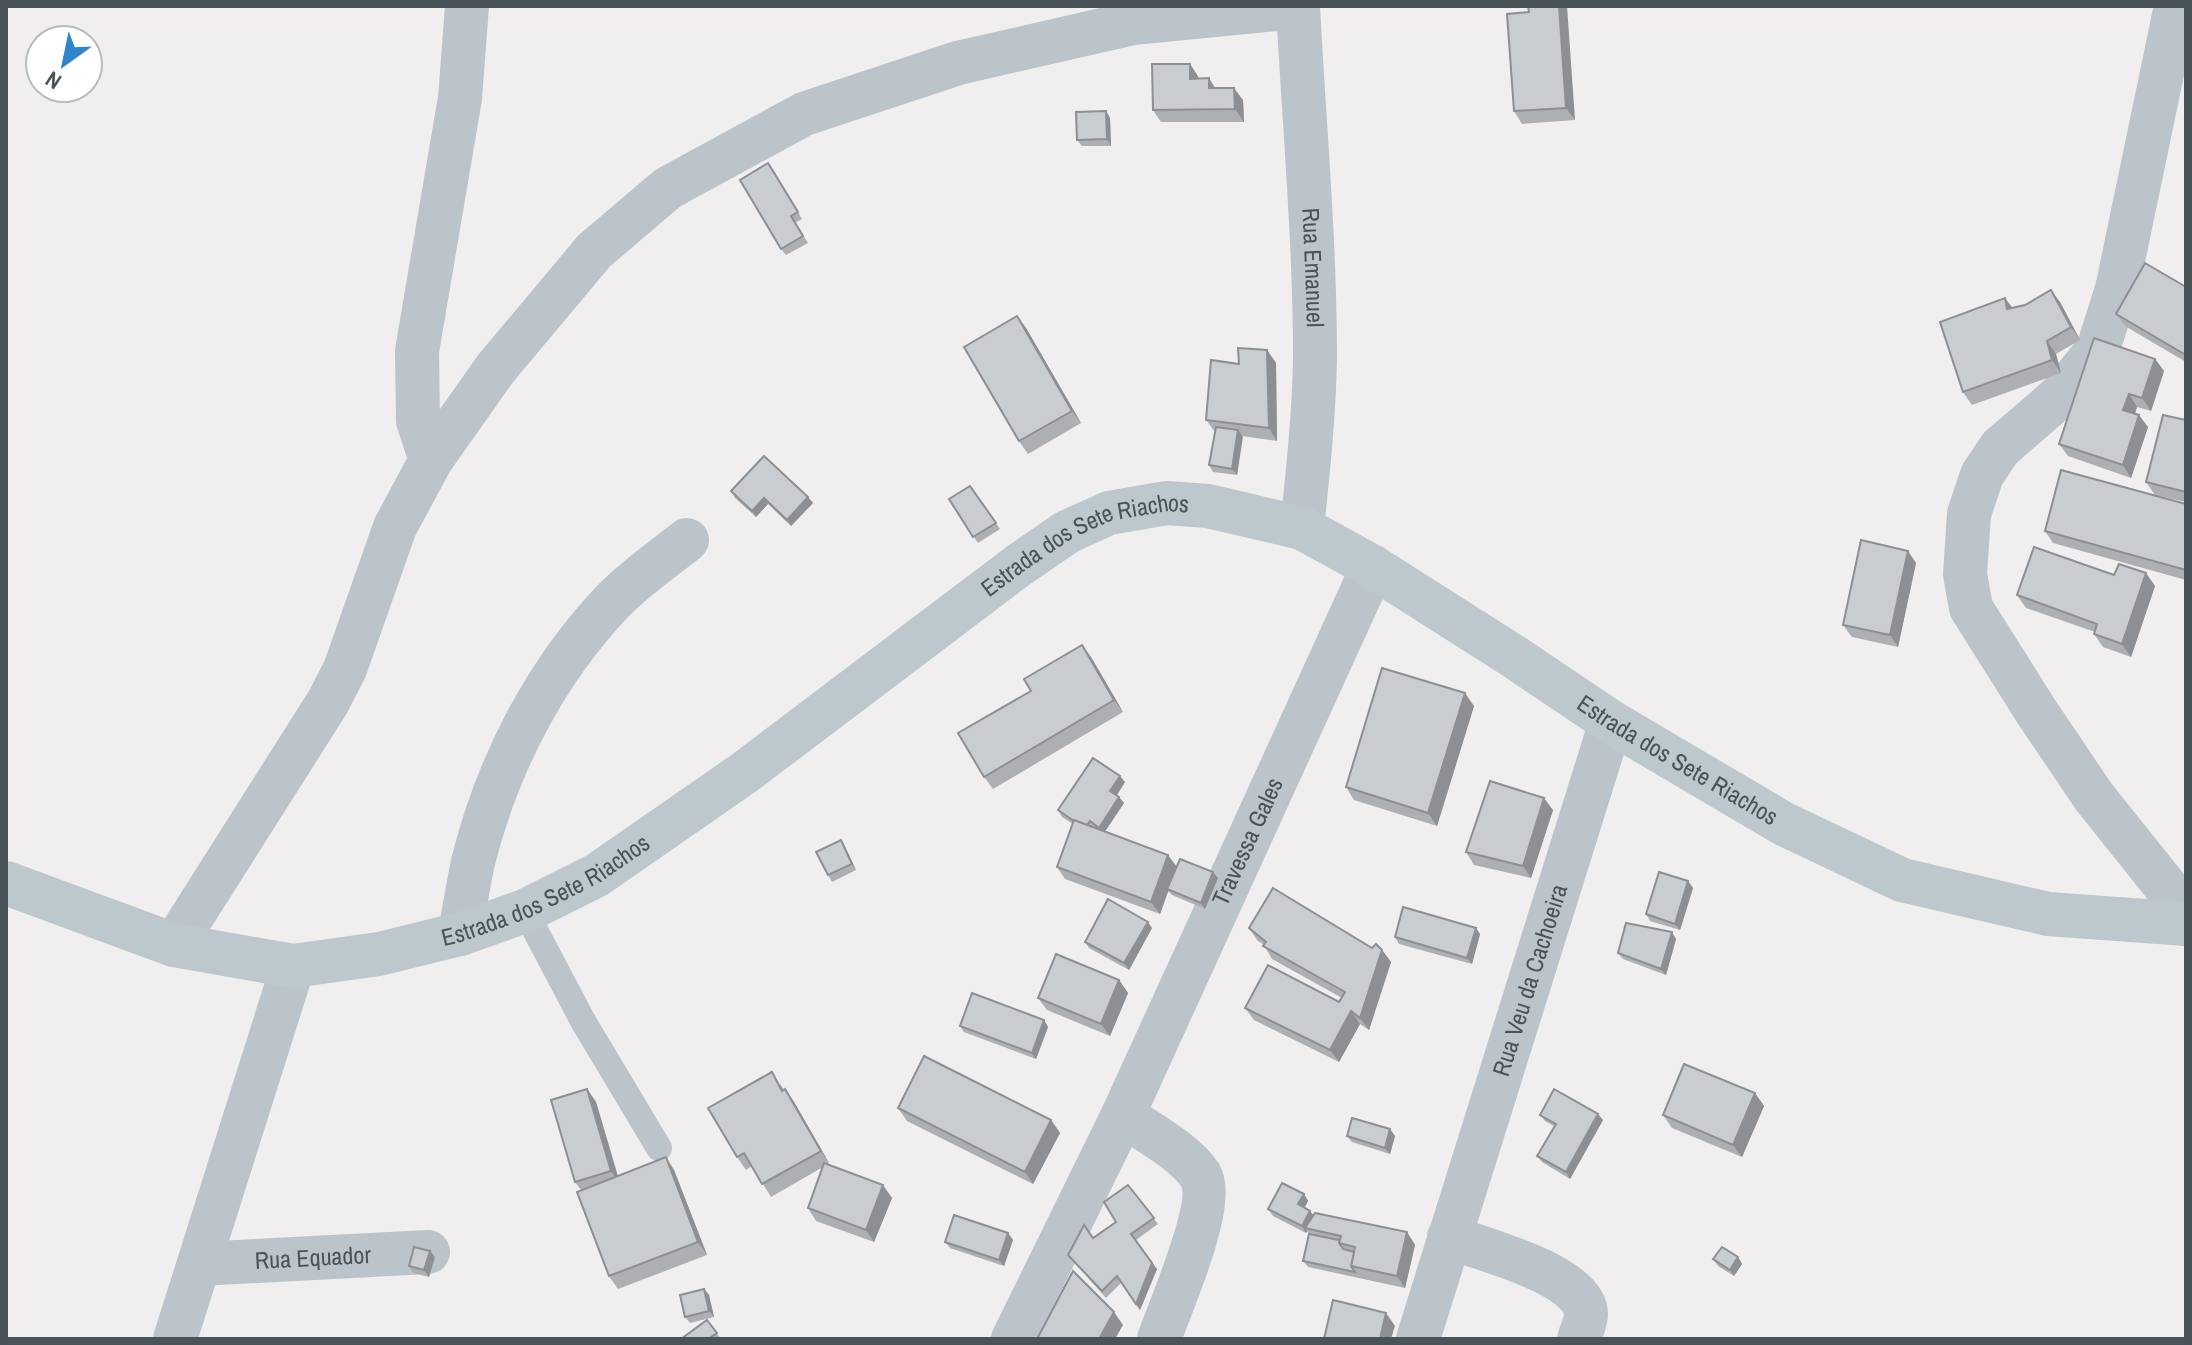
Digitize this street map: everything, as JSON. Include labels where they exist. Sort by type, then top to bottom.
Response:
[{"type":"street","points":[[431,460],[418,421],[417,351],[460,98],[467,6]]},
{"type":"street","points":[[2176,6],[2117,289],[2098,349],[2060,396],[2000,448],[1982,475],[1969,514],[1965,574],[1971,608],[2036,711],[2094,797],[2186,912]]},
{"type":"street","points":[[174,945],[328,702],[345,669],[395,527],[431,460],[496,368],[594,251],[668,188],[804,114],[958,63],[1133,23],[1298,7]]},
{"type":"street","name":"Rua Emanuel","points":[[1298,7],[1313,264],[1315,359],[1312,438],[1302,528]]},
{"type":"street","name":"Estrada dos Sete Riachos","points":[[6,883],[174,945],[293,966],[379,954],[460,934],[525,911],[597,875],[744,773],[1067,532],[1109,513],[1167,503],[1208,506],[1302,528],[1373,567],[1611,722],[1784,824],[1902,880],[2048,914],[2186,924]]},
{"type":"street","points":[[460,934],[474,861],[499,786],[527,718],[562,661],[614,601],[687,540]]},
{"type":"street","name":"Travessa Gales","points":[[1013,1339],[1123,1115],[1373,567]]},
{"type":"street","name":"Rua Veu da Cachoeira","points":[[1418,1339],[1611,722]]},
{"type":"street","points":[[175,1339],[293,966]]},
{"type":"street","points":[[1123,1115],[1187,1160],[1202,1178],[1205,1200],[1201,1222],[1159,1339]]},
{"type":"street","points":[[1449,1237],[1557,1276],[1578,1293],[1587,1314],[1579,1339]]},
{"type":"street","name":"Rua Equador","points":[[199,1264],[428,1252]]},
{"type":"lane","points":[[525,911],[583,1021],[659,1148]]},
{"type":"building","points":[[1528,6],[1559,6],[1566,108],[1514,111],[1507,14],[1529,12]]},
{"type":"building","points":[[1152,64],[1190,64],[1190,79],[1209,78],[1209,88],[1234,88],[1235,109],[1153,110]]},
{"type":"building","points":[[1106,111],[1107,139],[1077,140],[1076,112]]},
{"type":"building","points":[[768,163],[798,212],[791,216],[803,236],[781,249],[740,180]]},
{"type":"building","points":[[2145,263],[2186,287],[2186,355],[2116,314]]},
{"type":"building","points":[[2051,290],[2071,327],[2047,341],[2052,360],[1963,392],[1940,322],[2005,298],[2007,309],[2025,305]]},
{"type":"building","points":[[1017,316],[1072,411],[1019,441],[964,347]]},
{"type":"building","points":[[2094,338],[2155,359],[2142,398],[2129,394],[2123,410],[2139,415],[2123,465],[2059,444]]},
{"type":"building","points":[[1238,348],[1267,350],[1269,428],[1206,420],[1211,360],[1239,364]]},
{"type":"building","points":[[2163,415],[2186,420],[2186,492],[2146,482]]},
{"type":"building","points":[[1216,427],[1238,430],[1232,469],[1209,465]]},
{"type":"building","points":[[764,456],[808,497],[787,520],[764,498],[752,511],[731,491]]},
{"type":"building","points":[[2061,470],[2186,504],[2186,570],[2045,531]]},
{"type":"building","points":[[970,486],[996,523],[973,537],[949,499]]},
{"type":"building","points":[[1861,540],[1908,551],[1890,635],[1843,625]]},
{"type":"building","points":[[2034,547],[2114,575],[2119,564],[2146,573],[2122,644],[2094,634],[2097,624],[2017,595]]},
{"type":"building","points":[[1082,645],[1114,700],[984,777],[958,733],[1031,691],[1024,679]]},
{"type":"building","points":[[1382,668],[1465,693],[1428,813],[1346,787]]},
{"type":"building","points":[[1093,758],[1120,776],[1110,791],[1119,797],[1099,828],[1090,821],[1087,825],[1074,821],[1058,810]]},
{"type":"building","points":[[1490,781],[1544,798],[1523,866],[1466,852]]},
{"type":"building","points":[[1074,820],[1168,855],[1151,902],[1057,867]]},
{"type":"building","points":[[841,840],[852,864],[828,875],[816,852]]},
{"type":"building","points":[[1180,859],[1213,872],[1201,903],[1167,889]]},
{"type":"building","points":[[1659,872],[1688,881],[1675,924],[1646,914]]},
{"type":"building","points":[[1273,888],[1372,948],[1376,944],[1382,950],[1360,1018],[1351,1011],[1330,1050],[1245,1008],[1268,965],[1339,1002],[1345,992],[1263,946],[1266,942],[1249,928]]},
{"type":"building","points":[[1108,899],[1148,922],[1124,963],[1085,942]]},
{"type":"building","points":[[1403,907],[1476,928],[1467,958],[1395,937]]},
{"type":"building","points":[[1626,923],[1672,932],[1661,969],[1618,953]]},
{"type":"building","points":[[1056,954],[1119,980],[1101,1024],[1038,998]]},
{"type":"building","points":[[972,993],[1044,1020],[1032,1053],[960,1026]]},
{"type":"building","points":[[924,1056],[1051,1120],[1025,1172],[898,1108]]},
{"type":"building","points":[[1684,1064],[1755,1093],[1733,1145],[1663,1115]]},
{"type":"building","points":[[772,1072],[821,1151],[762,1184],[744,1153],[737,1157],[708,1108]]},
{"type":"building","points":[[587,1089],[611,1171],[575,1182],[551,1100]]},
{"type":"building","points":[[1554,1089],[1598,1114],[1566,1172],[1537,1156],[1556,1124],[1540,1115]]},
{"type":"building","points":[[1352,1118],[1390,1129],[1385,1148],[1347,1136]]},
{"type":"building","points":[[666,1157],[698,1242],[609,1276],[577,1192]]},
{"type":"building","points":[[824,1163],[883,1185],[866,1230],[808,1208]]},
{"type":"building","points":[[1282,1183],[1304,1194],[1298,1204],[1310,1211],[1302,1226],[1268,1209]]},
{"type":"building","points":[[1128,1185],[1154,1218],[1131,1234],[1152,1263],[1136,1304],[1117,1276],[1102,1291],[1068,1255],[1084,1225],[1093,1238],[1116,1222],[1104,1202]]},
{"type":"building","points":[[1315,1213],[1407,1232],[1397,1276],[1351,1266],[1355,1247],[1339,1243],[1341,1236],[1305,1228]]},
{"type":"building","points":[[954,1215],[1008,1233],[999,1260],[945,1242]]},
{"type":"building","points":[[1309,1234],[1339,1240],[1343,1249],[1354,1252],[1351,1266],[1355,1272],[1303,1261]]},
{"type":"building","points":[[414,1247],[430,1251],[424,1270],[409,1266]]},
{"type":"building","points":[[1722,1247],[1738,1257],[1730,1270],[1713,1259]]},
{"type":"building","points":[[1073,1271],[1114,1312],[1099,1339],[1037,1339]]},
{"type":"building","points":[[704,1289],[709,1311],[685,1317],[680,1295]]},
{"type":"building","points":[[1333,1300],[1386,1313],[1380,1339],[1324,1339]]},
{"type":"building","points":[[707,1320],[717,1333],[708,1339],[681,1339]]}]
